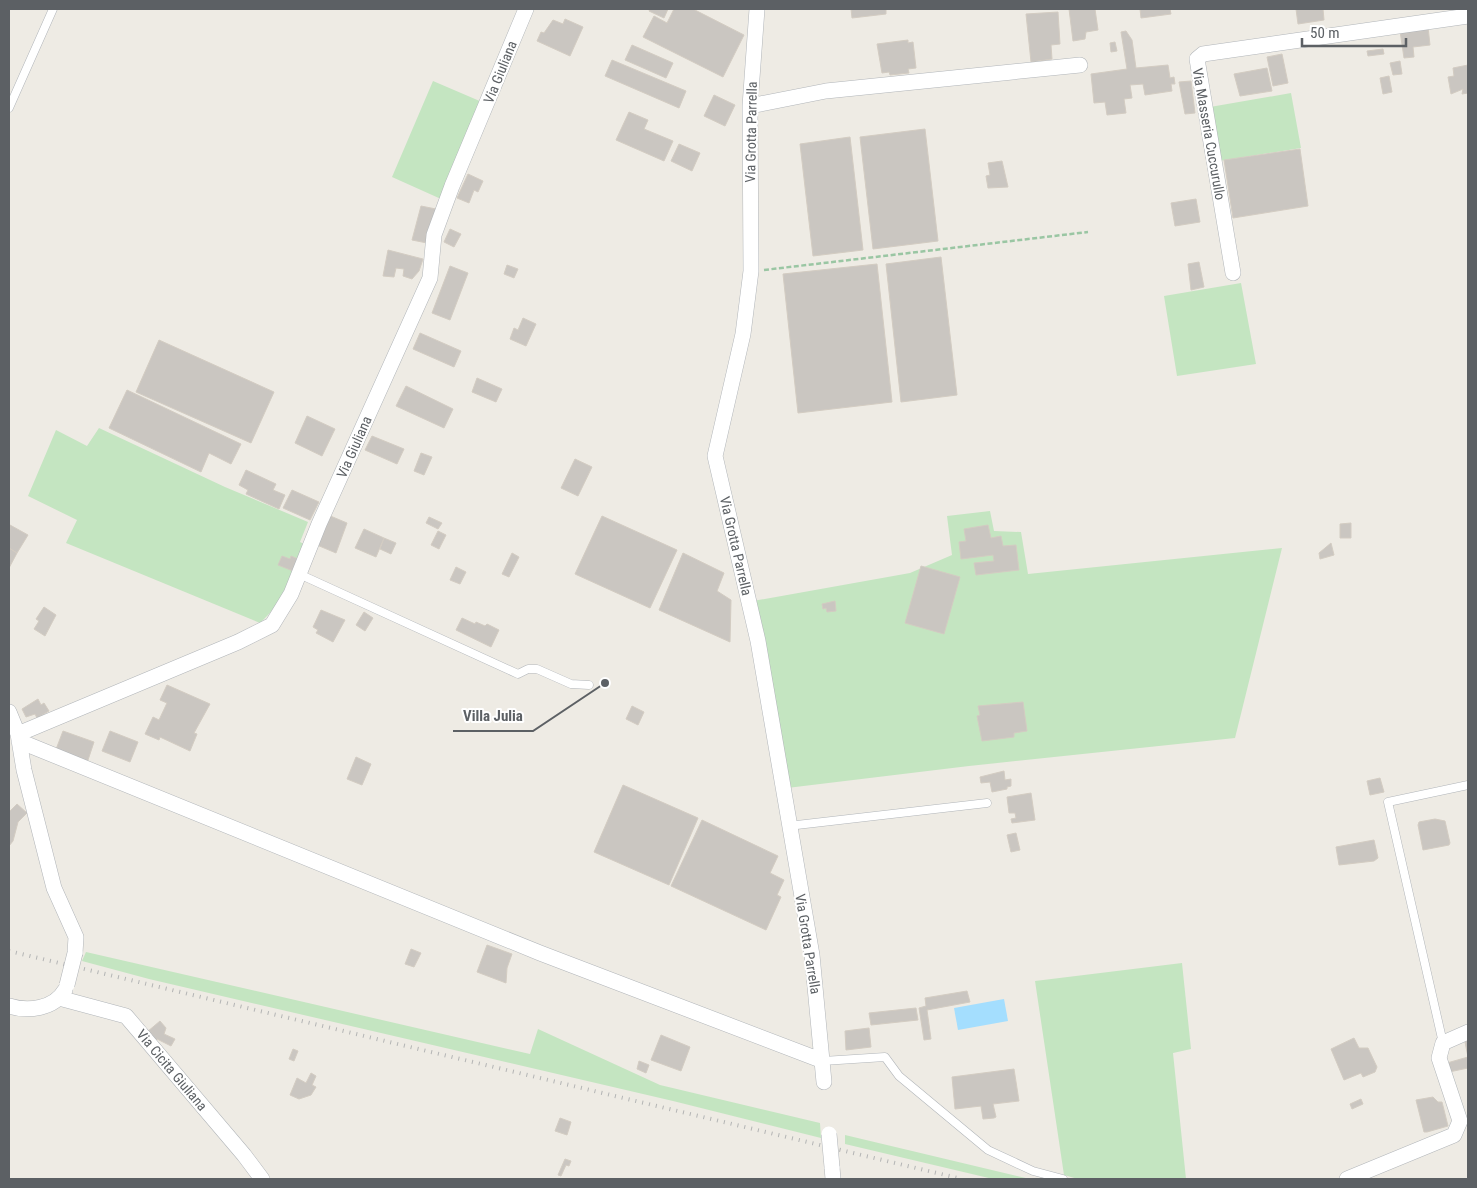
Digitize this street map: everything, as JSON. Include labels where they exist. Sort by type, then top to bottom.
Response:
[{"type":"street","name":"Via Giuliana","points":[[18,738],[238,642],[272,625],[291,594],[319,524],[430,278],[434,235],[526,9]]},
{"type":"street","name":"Via Grotta Parrella","points":[[757,9],[750,106],[751,271],[743,334],[715,456],[758,641],[788,826],[812,955],[824,1082]]},
{"type":"street","name":"Via Masseria Cuccurullo","points":[[1233,273],[1197,59],[1203,54],[1468,16]]},
{"type":"street","points":[[750,106],[826,92],[1080,65]]},
{"type":"street","points":[[9,712],[18,738],[26,780],[54,888],[76,936],[75,953],[67,985],[59,998],[48,1005],[35,1009],[9,1006]]},
{"type":"street","points":[[18,738],[540,953],[823,1062]]},
{"type":"street","name":"Via Cicita Giuliana","points":[[59,998],[126,1016],[244,1155],[262,1179]]},
{"type":"street","points":[[1347,1179],[1454,1135],[1460,1121],[1440,1058],[1443,1043],[1468,1032]]},
{"type":"street","points":[[829,1134],[832,1173]]},
{"type":"lane","points":[[9,108],[53,9]]},
{"type":"lane","points":[[299,574],[518,674],[528,668],[537,669],[572,684],[589,685]]},
{"type":"lane","points":[[1443,1043],[1388,802],[1468,785]]},
{"type":"lane","points":[[788,826],[987,803]]},
{"type":"lane","points":[[823,1062],[885,1057],[899,1076],[988,1150],[1033,1171],[1063,1179]]},
{"type":"path","points":[[751,271],[1088,232]]},
{"type":"green space","points":[[433,81],[482,102],[441,199],[392,177]]},
{"type":"green space","points":[[1291,93],[1301,148],[1219,161],[1210,107]]},
{"type":"green space","points":[[1241,283],[1256,364],[1177,376],[1164,296]]},
{"type":"green space","points":[[99,428],[225,487],[308,522],[300,542],[304,544],[287,586],[275,606],[260,623],[66,543],[77,520],[28,496],[56,430],[87,446]]},
{"type":"green space","points":[[990,511],[994,531],[1021,532],[1028,574],[1282,548],[1235,738],[969,766],[787,788],[753,601],[910,573],[952,555],[947,516]]},
{"type":"green space","points":[[86,952],[530,1054],[538,1029],[660,1085],[820,1123],[821,1138],[673,1101],[149,979],[82,961]]},
{"type":"green space","points":[[1182,963],[1191,1049],[1173,1053],[1186,1179],[1078,1179],[1064,1175],[1035,981]]},
{"type":"green space","points":[[845,1135],[1030,1179],[993,1179],[845,1144]]},
{"type":"water","points":[[1004,999],[1008,1021],[958,1030],[954,1008]]},
{"type":"building","points":[[650,9],[668,9],[664,18],[649,11]]},
{"type":"building","points":[[674,9],[693,9],[744,35],[723,77],[643,37],[654,16],[667,23]]},
{"type":"building","points":[[851,9],[886,9],[886,14],[852,18]]},
{"type":"building","points":[[1069,9],[1095,9],[1098,30],[1086,32],[1085,39],[1073,41]]},
{"type":"building","points":[[1140,9],[1170,9],[1171,14],[1141,18]]},
{"type":"building","points":[[1296,9],[1323,9],[1324,20],[1298,24]]},
{"type":"building","points":[[1058,12],[1060,44],[1051,45],[1052,59],[1031,62],[1026,14]]},
{"type":"building","points":[[565,19],[583,27],[570,56],[537,41],[541,32],[544,33],[553,20],[563,24]]},
{"type":"building","points":[[1428,27],[1430,45],[1413,47],[1414,57],[1404,58],[1400,31]]},
{"type":"building","points":[[1126,31],[1132,40],[1136,68],[1168,65],[1170,78],[1174,77],[1175,84],[1171,84],[1172,91],[1145,95],[1143,84],[1130,85],[1132,98],[1124,99],[1126,113],[1107,115],[1105,102],[1094,103],[1091,74],[1127,69],[1121,32]]},
{"type":"building","points":[[908,40],[908,43],[913,42],[916,68],[908,69],[909,73],[890,75],[889,72],[882,73],[877,44]]},
{"type":"building","points":[[1115,42],[1117,51],[1111,52],[1110,43]]},
{"type":"building","points":[[632,45],[673,63],[666,78],[625,60]]},
{"type":"building","points":[[1383,49],[1384,54],[1368,56],[1367,51]]},
{"type":"building","points":[[1282,54],[1288,83],[1273,86],[1267,57]]},
{"type":"building","points":[[612,60],[686,91],[679,108],[605,76]]},
{"type":"building","points":[[1400,61],[1402,74],[1393,75],[1390,63]]},
{"type":"building","points":[[1468,65],[1468,93],[1462,94],[1463,89],[1451,94],[1448,77],[1454,76],[1453,68]]},
{"type":"building","points":[[1267,68],[1272,91],[1240,96],[1234,74]]},
{"type":"building","points":[[1389,76],[1392,92],[1383,94],[1380,78]]},
{"type":"building","points":[[1191,81],[1195,113],[1185,114],[1179,82]]},
{"type":"building","points":[[714,95],[735,105],[725,126],[704,116]]},
{"type":"building","points":[[629,112],[648,120],[644,129],[673,141],[664,161],[616,140]]},
{"type":"building","points":[[925,129],[938,241],[873,249],[860,137]]},
{"type":"building","points":[[850,137],[863,250],[813,256],[800,144]]},
{"type":"building","points":[[679,144],[700,153],[692,171],[671,161]]},
{"type":"building","points":[[1300,149],[1308,206],[1233,218],[1224,160]]},
{"type":"building","points":[[1002,161],[1008,187],[988,188],[986,176],[990,175],[988,163]]},
{"type":"building","points":[[468,174],[483,181],[478,192],[474,190],[469,203],[457,198]]},
{"type":"building","points":[[1196,199],[1200,222],[1175,226],[1171,203]]},
{"type":"building","points":[[421,206],[436,209],[427,243],[412,240]]},
{"type":"building","points":[[450,229],[461,234],[454,247],[444,242]]},
{"type":"building","points":[[388,250],[423,259],[419,271],[412,279],[403,276],[404,269],[396,268],[394,277],[383,276]]},
{"type":"building","points":[[941,257],[957,395],[901,402],[886,264]]},
{"type":"building","points":[[1199,262],[1204,287],[1191,290],[1188,264]]},
{"type":"building","points":[[877,264],[892,402],[798,413],[783,274]]},
{"type":"building","points":[[507,265],[518,269],[514,278],[504,274]]},
{"type":"building","points":[[450,266],[468,273],[450,320],[432,313]]},
{"type":"building","points":[[523,318],[536,324],[526,346],[510,339],[514,328],[518,330]]},
{"type":"building","points":[[420,333],[461,351],[454,367],[413,349]]},
{"type":"building","points":[[159,340],[274,392],[251,443],[136,392]]},
{"type":"building","points":[[477,378],[502,389],[496,402],[472,392]]},
{"type":"building","points":[[406,386],[453,409],[444,428],[396,406]]},
{"type":"building","points":[[127,390],[241,444],[231,464],[209,453],[201,472],[109,428]]},
{"type":"building","points":[[307,416],[335,429],[322,456],[295,443]]},
{"type":"building","points":[[372,436],[404,449],[397,464],[365,450]]},
{"type":"building","points":[[421,453],[432,457],[424,475],[414,471]]},
{"type":"building","points":[[575,459],[592,467],[578,496],[561,488]]},
{"type":"building","points":[[246,470],[276,484],[273,490],[285,495],[279,509],[246,494],[248,490],[239,485]]},
{"type":"building","points":[[292,490],[319,502],[310,520],[283,508]]},
{"type":"building","points":[[328,515],[347,523],[336,553],[317,545]]},
{"type":"building","points":[[602,516],[677,550],[650,608],[575,574]]},
{"type":"building","points":[[429,517],[442,523],[438,529],[426,523]]},
{"type":"building","points":[[1351,523],[1351,538],[1340,538],[1340,524]]},
{"type":"building","points":[[10,525],[28,535],[17,553],[9,548]]},
{"type":"building","points":[[988,525],[991,538],[1001,536],[1003,546],[1016,545],[1019,570],[976,575],[974,563],[994,561],[993,555],[961,559],[959,542],[966,541],[964,529]]},
{"type":"building","points":[[364,529],[384,538],[376,557],[355,548]]},
{"type":"building","points":[[438,531],[446,535],[439,549],[431,545]]},
{"type":"building","points":[[384,538],[396,543],[391,554],[380,549]]},
{"type":"building","points":[[1331,543],[1334,555],[1320,559],[1319,553]]},
{"type":"building","points":[[9,548],[17,553],[9,568]]},
{"type":"building","points":[[512,553],[519,557],[509,577],[502,574]]},
{"type":"building","points":[[683,553],[724,573],[717,591],[731,600],[730,642],[659,610]]},
{"type":"building","points":[[282,556],[290,559],[291,556],[298,559],[293,571],[278,565]]},
{"type":"building","points":[[921,566],[960,577],[944,634],[905,623]]},
{"type":"building","points":[[456,567],[466,572],[460,584],[450,580]]},
{"type":"building","points":[[835,601],[836,611],[827,612],[826,608],[823,609],[822,604]]},
{"type":"building","points":[[44,607],[56,615],[45,636],[34,629],[39,621],[36,619]]},
{"type":"building","points":[[321,610],[345,620],[333,642],[316,633],[318,630],[313,627]]},
{"type":"building","points":[[364,612],[373,618],[365,631],[356,625]]},
{"type":"building","points":[[462,618],[475,624],[476,622],[485,626],[487,624],[499,630],[491,647],[456,630]]},
{"type":"building","points":[[167,685],[210,704],[194,733],[197,734],[190,751],[160,737],[159,740],[145,734],[153,717],[159,720],[167,703],[160,700]]},
{"type":"building","points":[[38,699],[41,705],[44,703],[49,711],[37,718],[35,714],[26,717],[22,709]]},
{"type":"building","points":[[1023,702],[1027,731],[1014,733],[1014,737],[982,741],[977,716],[980,715],[978,706]]},
{"type":"building","points":[[632,706],[644,712],[638,725],[626,719]]},
{"type":"building","points":[[63,731],[94,742],[87,763],[55,752]]},
{"type":"building","points":[[110,731],[138,742],[130,762],[102,751]]},
{"type":"building","points":[[356,757],[371,764],[362,785],[347,779]]},
{"type":"building","points":[[1004,771],[1005,780],[1011,779],[1011,786],[1007,787],[1007,789],[992,792],[990,782],[981,783],[980,777]]},
{"type":"building","points":[[1380,778],[1384,792],[1370,795],[1367,781]]},
{"type":"building","points":[[623,785],[698,818],[669,885],[594,852]]},
{"type":"building","points":[[1031,793],[1035,820],[1012,823],[1011,819],[1016,818],[1015,813],[1009,813],[1007,797]]},
{"type":"building","points":[[17,804],[27,813],[18,822],[13,841],[9,846],[9,812]]},
{"type":"building","points":[[1435,819],[1445,821],[1450,843],[1449,845],[1423,850],[1419,822]]},
{"type":"building","points":[[702,820],[778,856],[770,873],[784,880],[777,895],[781,897],[766,930],[671,886]]},
{"type":"building","points":[[1016,833],[1020,850],[1011,852],[1007,835]]},
{"type":"building","points":[[1374,840],[1378,858],[1374,861],[1339,865],[1336,847]]},
{"type":"building","points":[[487,945],[512,954],[507,968],[506,983],[477,972]]},
{"type":"building","points":[[411,949],[421,953],[414,967],[405,964]]},
{"type":"building","points":[[967,991],[970,1002],[927,1010],[931,1039],[924,1040],[919,1008],[926,1006],[925,998]]},
{"type":"building","points":[[916,1008],[918,1020],[871,1025],[869,1013]]},
{"type":"building","points":[[160,1021],[166,1028],[164,1034],[175,1039],[171,1046],[157,1039],[154,1042],[147,1032]]},
{"type":"building","points":[[869,1028],[871,1047],[846,1050],[845,1031]]},
{"type":"building","points":[[661,1035],[690,1047],[681,1071],[651,1060]]},
{"type":"building","points":[[1354,1038],[1359,1048],[1368,1048],[1377,1067],[1375,1072],[1363,1077],[1361,1073],[1344,1080],[1331,1049]]},
{"type":"building","points":[[1468,1041],[1468,1057],[1465,1042]]},
{"type":"building","points":[[293,1049],[298,1051],[294,1061],[289,1059]]},
{"type":"building","points":[[1468,1057],[1468,1068],[1449,1072],[1447,1063]]},
{"type":"building","points":[[639,1061],[649,1065],[646,1073],[637,1069]]},
{"type":"building","points":[[1014,1069],[1019,1101],[993,1104],[996,1117],[983,1119],[981,1106],[955,1109],[952,1077]]},
{"type":"building","points":[[311,1073],[316,1076],[312,1085],[316,1087],[311,1095],[299,1099],[290,1095],[297,1078],[306,1083]]},
{"type":"building","points":[[1433,1097],[1438,1102],[1442,1102],[1448,1126],[1424,1132],[1416,1100]]},
{"type":"building","points":[[1361,1099],[1363,1104],[1352,1109],[1350,1104]]},
{"type":"building","points":[[560,1118],[571,1122],[567,1135],[555,1131]]},
{"type":"building","points":[[565,1159],[571,1161],[569,1166],[566,1165],[561,1176],[558,1175]]},
{"type":"railway","points":[[9,951],[962,1179]]},
{"type":"place","name":"Villa Julia","points":[[605,683]]}]
